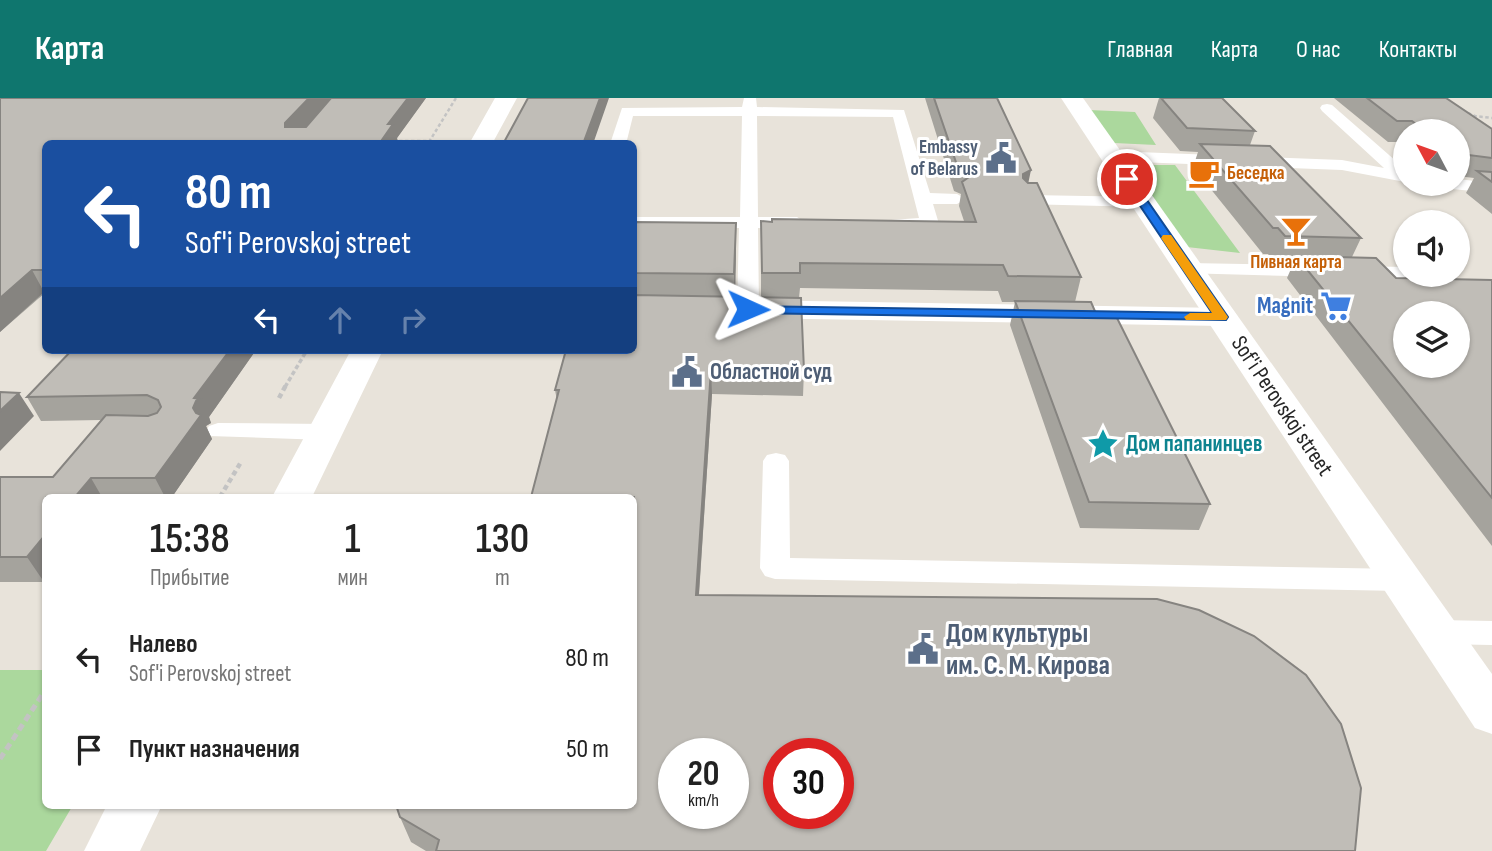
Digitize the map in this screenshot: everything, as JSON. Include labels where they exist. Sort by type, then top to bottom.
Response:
[{"type":"street","points":[[482,140],[506,98]]},
{"type":"street","name":"Sof'i Perovskoj street","points":[[1072,98],[1492,713]]},
{"type":"street","points":[[735,309],[1222,317]]},
{"type":"street","points":[[294,494],[365,354]]},
{"type":"street","points":[[112,851],[133,809]]},
{"type":"lane","points":[[735,309],[749,223],[750,106]]},
{"type":"lane","points":[[619,140],[627,111],[750,106],[899,113],[930,224],[874,224]]},
{"type":"lane","points":[[1327,108],[1393,166]]},
{"type":"lane","points":[[1112,156],[1342,165],[1393,175]]},
{"type":"lane","points":[[1470,186],[1492,188]]},
{"type":"lane","points":[[923,198],[957,199]]},
{"type":"lane","points":[[1029,200],[1143,202]]},
{"type":"lane","points":[[637,222],[818,223]]},
{"type":"lane","points":[[1188,269],[1393,272]]},
{"type":"lane","points":[[218,431],[325,432]]},
{"type":"lane","points":[[776,461],[775,568],[1401,580]]},
{"type":"lane","points":[[1437,632],[1492,633]]},
{"type":"path","points":[[430,140],[456,98]]},
{"type":"path","points":[[1449,108],[1462,108],[1475,116],[1492,118]]},
{"type":"path","points":[[0,759],[42,695]]},
{"type":"green space","points":[[1089,110],[1135,112],[1156,145],[1114,143]]},
{"type":"green space","points":[[1126,165],[1175,165],[1240,253],[1178,246]]},
{"type":"green space","points":[[0,670],[42,670],[42,809],[71,809],[46,851],[0,851]]},
{"type":"building","points":[[0,98],[309,98],[285,123],[285,127],[306,127],[331,98],[408,98],[388,124],[393,124],[382,140],[42,140],[42,270],[32,270],[0,298]]},
{"type":"building","points":[[528,98],[600,98],[584,140],[505,140]]},
{"type":"building","points":[[934,98],[997,98],[1031,170],[1023,174],[1023,178],[1028,183],[1037,183],[1081,277],[1008,276],[1003,265],[800,263],[800,273],[762,273],[761,221],[976,222],[962,182],[972,175],[958,168]]},
{"type":"building","points":[[1161,98],[1222,98],[1255,131],[1187,128]]},
{"type":"building","points":[[1367,98],[1446,98],[1492,129],[1492,158],[1470,155],[1470,119],[1394,119]]},
{"type":"building","points":[[1200,144],[1270,146],[1361,238],[1285,236],[1278,228],[1273,228]]},
{"type":"building","points":[[1477,171],[1492,172],[1492,182]]},
{"type":"building","points":[[637,222],[736,223],[734,274],[637,273]]},
{"type":"building","points":[[1296,256],[1376,258],[1393,275],[1393,287],[1470,287],[1470,280],[1492,280],[1492,498],[1395,378],[1470,378],[1470,301],[1393,301],[1393,376]]},
{"type":"building","name":"Дом культуры им. С. М. Кирова","points":[[637,295],[801,298],[804,371],[711,369],[696,595],[1157,599],[1199,610],[1254,636],[1306,675],[1341,724],[1361,788],[1355,851],[436,851],[439,840],[400,817],[397,809],[637,809],[637,494],[532,494],[559,390],[555,390],[565,354],[637,354]]},
{"type":"building","points":[[1015,301],[1091,302],[1097,316],[1116,316],[1210,504],[1089,502]]},
{"type":"building","points":[[68,354],[227,354],[194,398],[200,399],[193,408],[201,415],[155,478],[91,478],[78,494],[42,494],[42,539],[27,557],[0,557],[0,477],[53,477],[106,415],[148,416],[157,413],[161,407],[158,400],[147,395],[27,397]]},
{"type":"building","points":[[0,392],[19,393],[0,411]]},
{"type":"slow traffic","points":[[1167,238],[1222,317],[1190,317]]},
{"type":"place","name":"Embassy of Belarus","points":[[1001,158]]},
{"type":"place","name":"Беседка","points":[[1204,173]]},
{"type":"place","name":"Пивная карта","points":[[1296,231]]},
{"type":"place","name":"Magnit","points":[[1336,306]]},
{"type":"place","name":"Областной суд","points":[[687,372]]},
{"type":"place","name":"Дом папанинцев","points":[[1103,444]]},
{"type":"place","name":"Дом культуры им. С. М. Кирова","points":[[923,649]]},
{"type":"route","points":[[748,309],[1222,317],[1127,179]]}]
